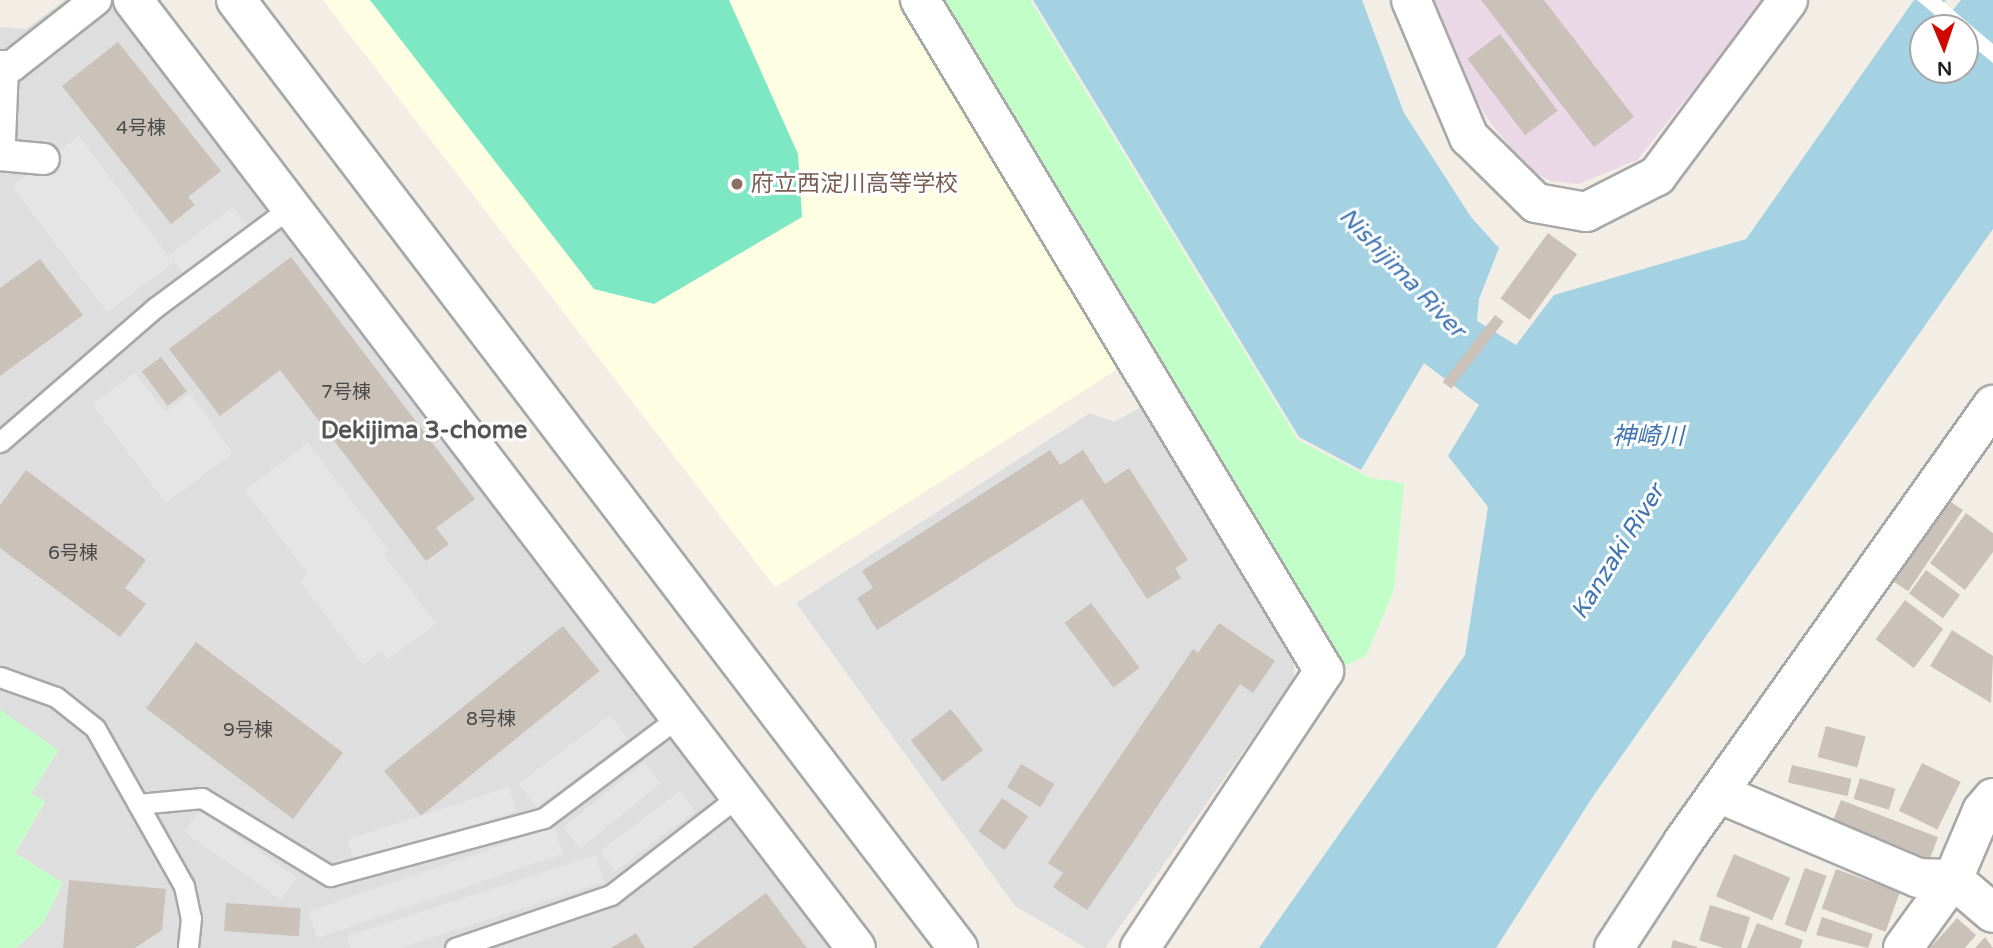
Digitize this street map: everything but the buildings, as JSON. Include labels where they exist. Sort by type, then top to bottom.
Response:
[{"type":"street","points":[[0,141],[2,66],[12,66],[96,0]]},
{"type":"street","points":[[133,0],[288,209],[681,715],[856,948]]},
{"type":"street","points":[[236,0],[958,948]]},
{"type":"street","points":[[920,0],[1324,671],[1140,948]]},
{"type":"street","points":[[1410,0],[1469,137],[1536,204],[1586,212],[1657,176],[1788,0]]},
{"type":"street","points":[[0,155],[44,159]]},
{"type":"street","points":[[1614,948],[1718,793],[1993,405]]},
{"type":"street","points":[[1718,793],[1918,878],[1953,879],[1993,913]]},
{"type":"street","points":[[1903,948],[1953,879],[1982,811],[1993,798]]},
{"type":"lane","points":[[0,442],[156,307],[288,209]]},
{"type":"lane","points":[[0,677],[55,697],[95,728],[184,886],[191,918],[188,948]]},
{"type":"lane","points":[[138,804],[202,798],[330,876],[544,818],[681,715]]},
{"type":"lane","points":[[455,948],[611,895],[740,795]]},
{"type":"shaded area","points":[[65,0],[110,0],[840,948],[16,948],[43,923],[63,883],[15,853],[45,802],[31,794],[58,751],[0,710],[0,27],[26,29]]},
{"type":"shaded area","name":"府立西淀川高等学校","points":[[323,0],[897,0],[1121,367],[775,587]]},
{"type":"shaded area","points":[[1434,0],[1773,0],[1709,91],[1699,83],[1637,160],[1579,184],[1551,181],[1529,170],[1492,125],[1460,76]]},
{"type":"shaded area","points":[[79,136],[168,256],[233,207],[248,227],[184,275],[170,257],[173,263],[107,312],[12,186]]},
{"type":"shaded area","points":[[135,373],[165,412],[190,394],[233,453],[166,503],[92,404]]},
{"type":"shaded area","points":[[1143,406],[1294,649],[1294,679],[1105,948],[1086,948],[1015,906],[796,603],[1090,413],[1114,422]]},
{"type":"shaded area","points":[[308,443],[389,551],[384,555],[436,624],[388,659],[382,651],[363,665],[300,581],[308,574],[245,490]]},
{"type":"shaded area","points":[[610,715],[628,739],[537,808],[519,784]]},
{"type":"shaded area","points":[[644,762],[661,783],[580,848],[563,827]]},
{"type":"shaded area","points":[[509,787],[517,811],[355,863],[347,840]]},
{"type":"shaded area","points":[[680,791],[695,811],[615,871],[600,851]]},
{"type":"shaded area","points":[[200,810],[297,878],[281,900],[185,832]]},
{"type":"shaded area","points":[[554,827],[563,853],[317,938],[308,912]]},
{"type":"shaded area","points":[[596,855],[604,882],[400,948],[351,948],[347,936]]},
{"type":"green space","points":[[370,0],[729,0],[798,154],[802,217],[654,304],[594,289]]},
{"type":"green space","points":[[939,0],[1030,0],[1298,440],[1371,478],[1404,483],[1394,590],[1366,656],[1341,667]]},
{"type":"green space","points":[[0,710],[58,750],[31,794],[45,801],[15,853],[63,883],[43,923],[16,948],[0,948]]},
{"type":"water","name":"神崎川","points":[[1033,0],[1362,0],[1404,113],[1471,217],[1499,248],[1479,299],[1477,321],[1516,345],[1554,295],[1746,239],[1914,0],[1946,0],[1935,14],[1909,14],[1909,84],[1979,84],[1979,14],[1950,14],[1961,0],[1993,0],[1993,229],[1594,795],[1496,948],[1259,948],[1465,655],[1488,507],[1448,456],[1479,405],[1424,363],[1361,470],[1299,437]]},
{"type":"pier","points":[[1917,0],[1941,0],[1958,14],[1934,14]]},
{"type":"pier","points":[[1979,32],[1993,44],[1993,63],[1979,52]]},
{"type":"place","name":"府立西淀川高等学校","points":[[737,184]]},
{"type":"district","name":"Dekijima 3-chome","points":[[424,431]]},
{"type":"water label","name":"Nishijima River","points":[[1402,273]]},
{"type":"water label","name":"Kanzaki River","points":[[1618,552]]}]
